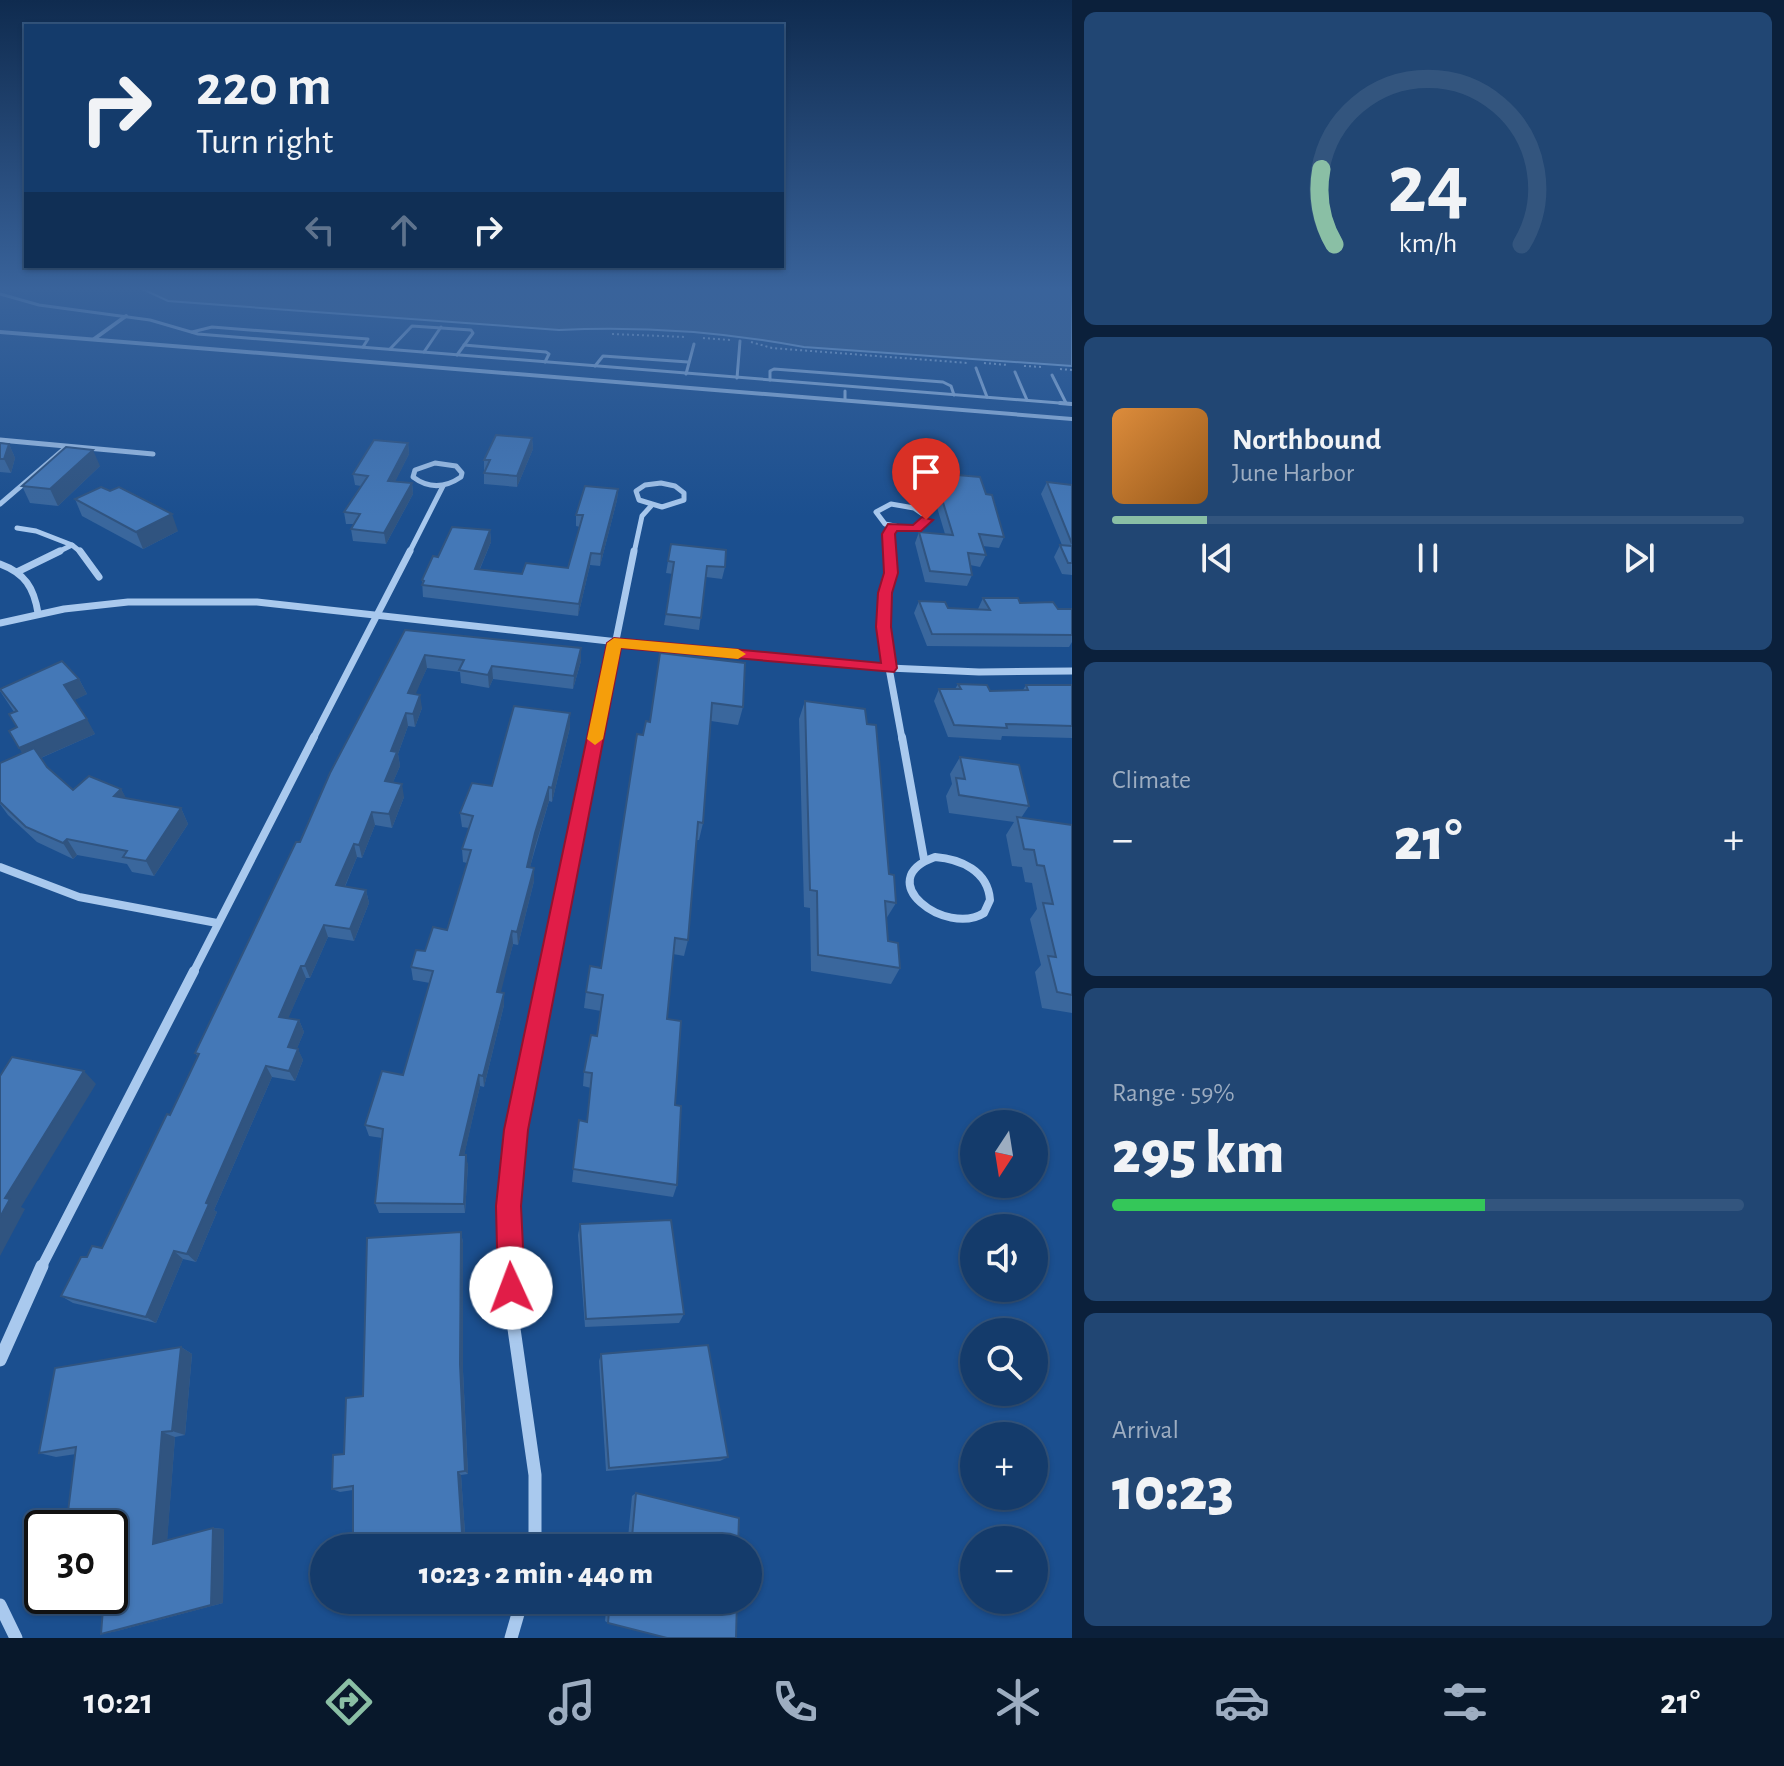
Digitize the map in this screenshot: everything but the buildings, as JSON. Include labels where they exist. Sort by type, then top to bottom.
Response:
[{"type":"street","points":[[416,363],[845,396],[1072,419]]},
{"type":"street","points":[[0,440],[153,454]]},
{"type":"street","points":[[0,504],[67,447]]},
{"type":"street","points":[[0,1360],[27,1295],[443,486],[461,477],[462,473],[456,466],[435,463],[420,466],[413,473],[420,484],[443,486]]},
{"type":"street","points":[[668,484],[684,493],[680,504],[651,506],[636,496],[636,491],[645,485],[668,484]]},
{"type":"street","points":[[891,504],[907,506],[920,512],[926,520],[916,529],[893,527],[877,516],[879,508],[891,504]]},
{"type":"street","points":[[535,1534],[535,1475],[512,1315],[509,1206],[516,1130],[614,643],[642,516],[651,506]]},
{"type":"street","points":[[893,527],[888,534],[891,573],[885,593],[883,627],[924,859]]},
{"type":"street","points":[[17,528],[72,545],[84,554],[99,577]]},
{"type":"street","points":[[17,572],[72,545]]},
{"type":"street","points":[[0,564],[30,581],[36,594],[38,613]]},
{"type":"street","points":[[0,623],[38,613],[150,599],[220,599],[614,643],[889,668],[979,672],[1072,671]]},
{"type":"street","points":[[948,858],[974,870],[989,890],[991,900],[988,909],[969,920],[942,917],[929,910],[911,891],[908,881],[915,864],[924,859],[948,858]]},
{"type":"street","points":[[0,867],[35,886],[68,897],[217,923]]},
{"type":"street","points":[[0,1605],[16,1638]]},
{"type":"street","points":[[511,1638],[518,1614]]},
{"type":"lane","points":[[563,363],[1072,404]]},
{"type":"lane","points":[[686,374],[688,363]]},
{"type":"lane","points":[[737,378],[738,363]]},
{"type":"lane","points":[[976,368],[987,397]]},
{"type":"lane","points":[[770,380],[770,371],[774,369],[943,382],[951,386],[954,395]]},
{"type":"lane","points":[[1015,372],[1027,400]]},
{"type":"lane","points":[[1052,375],[1066,403]]},
{"type":"lane","points":[[861,376],[862,388]]},
{"type":"path","points":[[992,363],[1043,367]]},
{"type":"path","points":[[1058,368],[1072,370]]},
{"type":"water","points":[[1036,363],[1072,363],[1072,366]]},
{"type":"slow traffic","points":[[595,739],[614,643],[738,654]]},
{"type":"route","points":[[511,1288],[509,1206],[516,1130],[614,643],[889,668],[883,627],[885,593],[891,573],[888,534],[893,527],[916,529],[926,520]]}]
